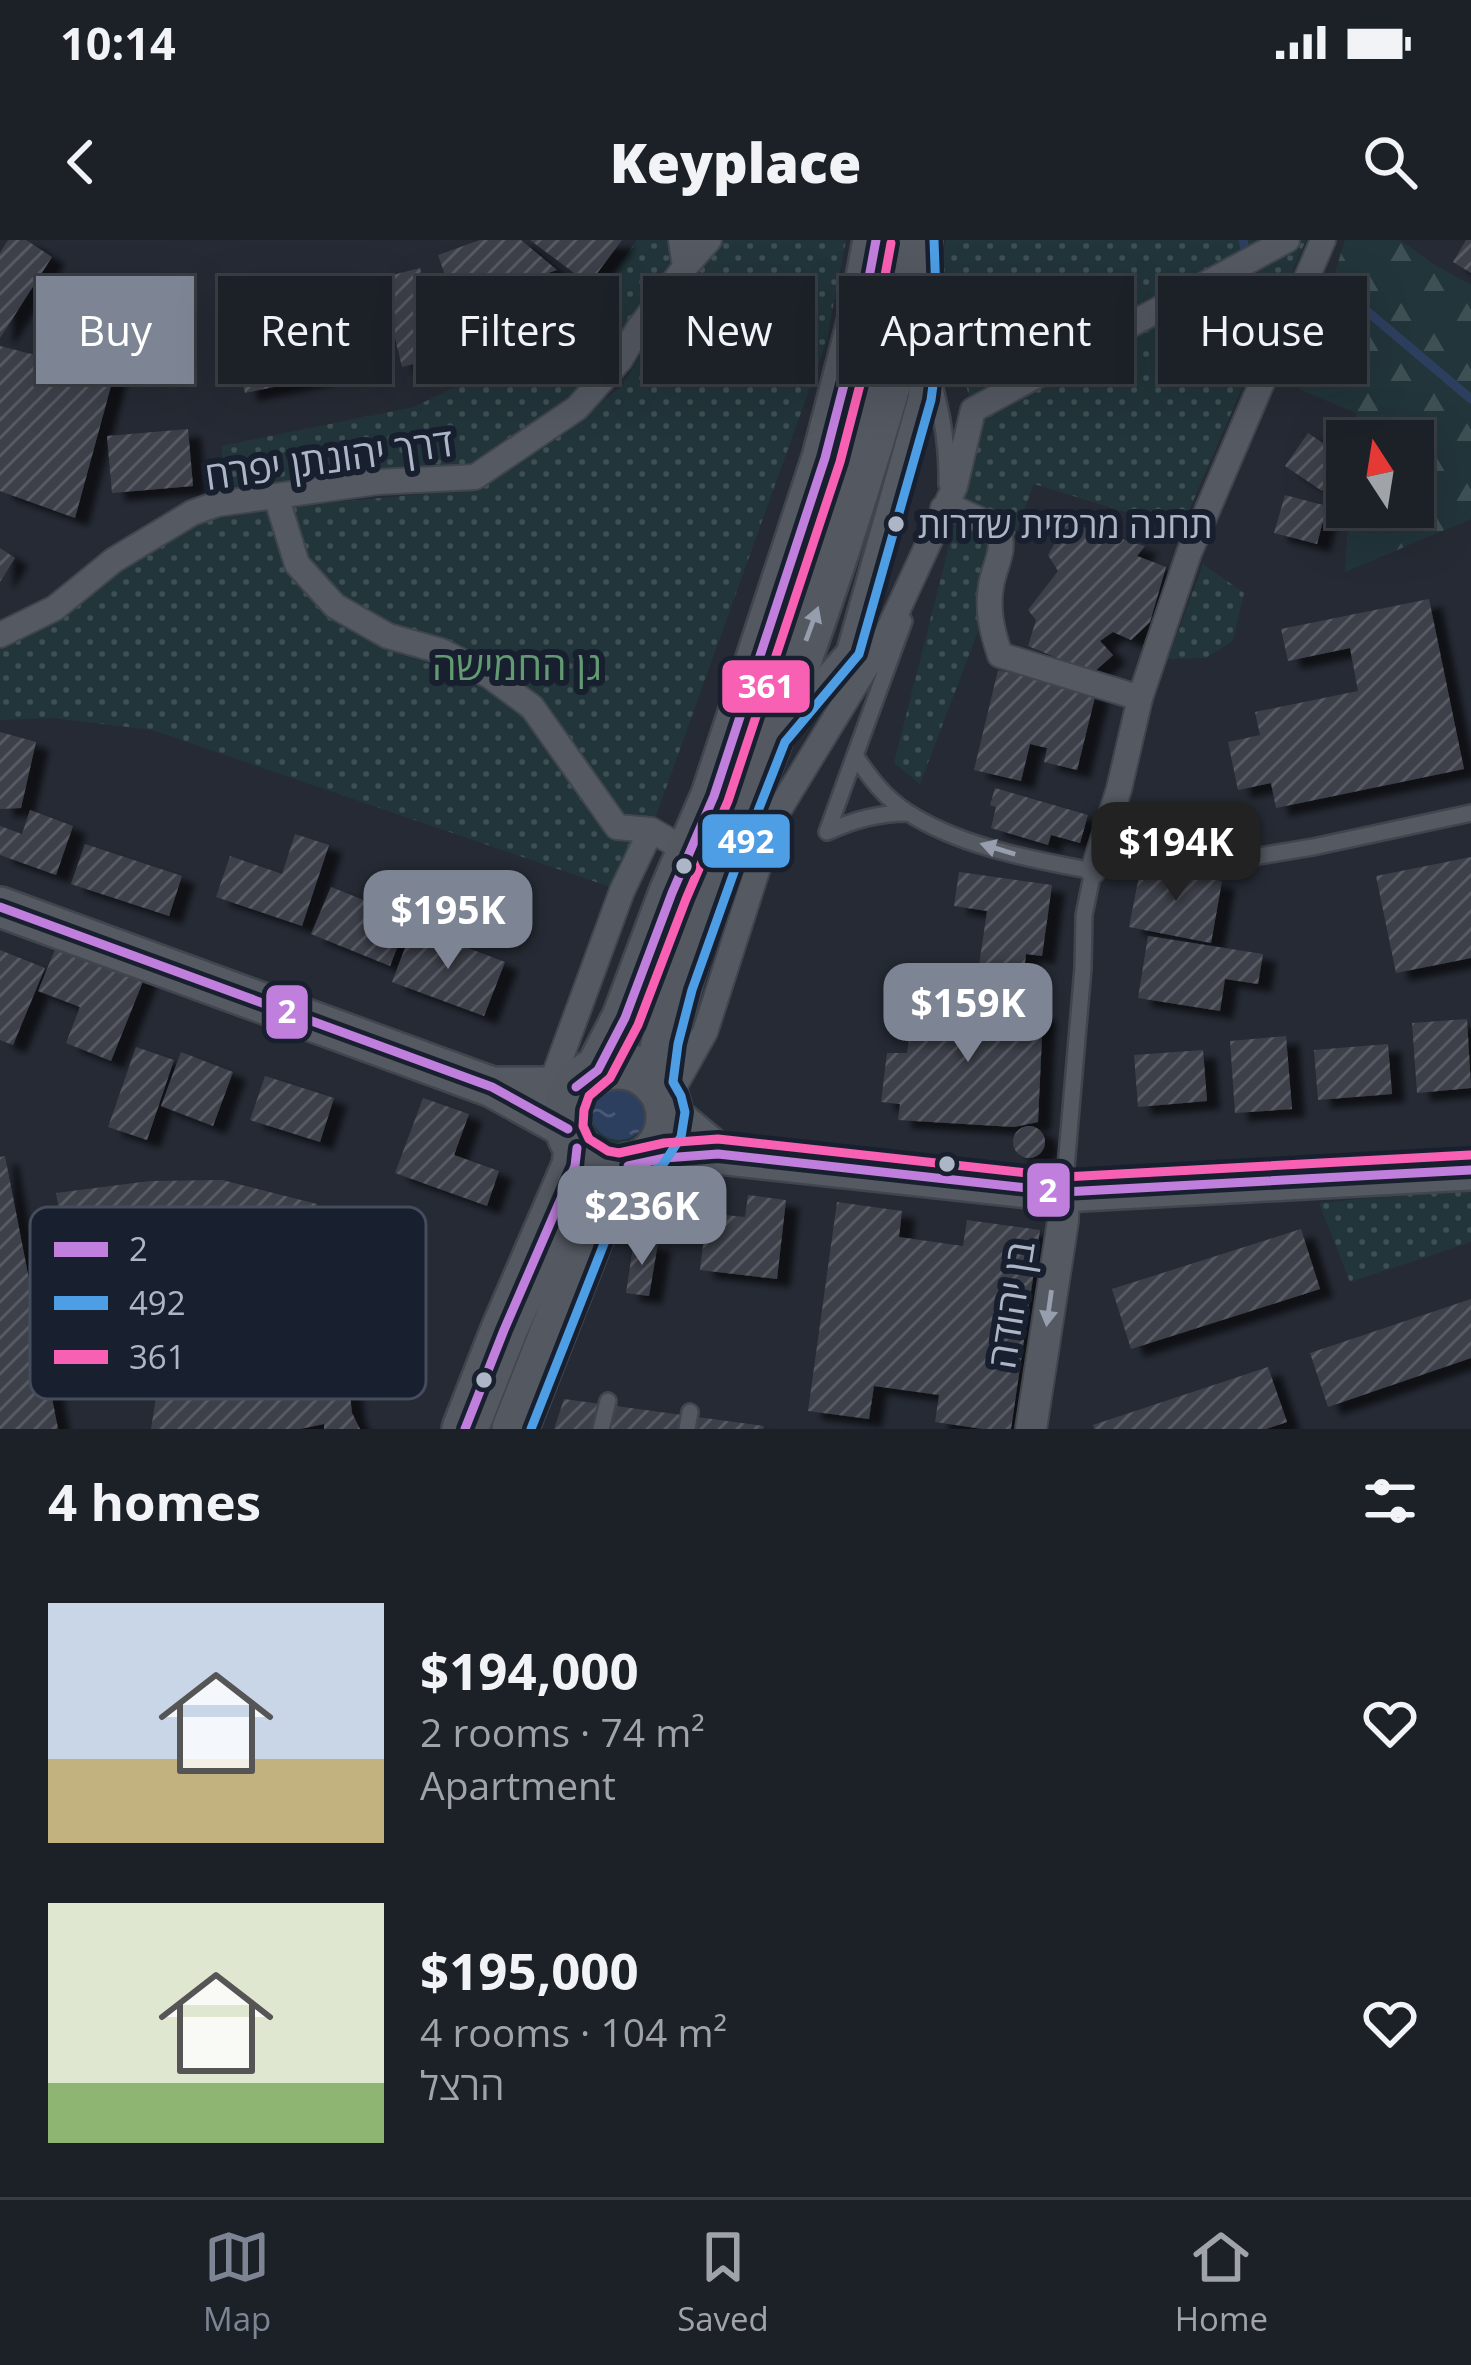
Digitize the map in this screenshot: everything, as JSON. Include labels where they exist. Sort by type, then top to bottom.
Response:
[{"type":"main road","points":[[515,1429],[604,1202],[615,1181],[661,1144],[663,1041],[720,867],[822,599],[889,380],[905,241]]},
{"type":"main road","points":[[465,1429],[575,1166],[574,1104],[625,1018],[670,841],[714,796],[825,458],[862,315],[905,241]]},
{"type":"main road","points":[[574,1104],[612,1066],[644,1073],[664,1100]]},
{"type":"main road","points":[[574,1104],[589,1159],[619,1168],[634,1164]]},
{"type":"street","points":[[681,240],[685,267]]},
{"type":"street","name":"דרך יהונתן יפרח","points":[[0,635],[55,608],[114,560],[191,513],[217,504],[378,482],[475,477],[578,408],[620,360],[639,328],[709,240]]},
{"type":"street","points":[[718,1154],[664,1100],[705,1032],[774,818],[887,633],[955,486],[973,410],[1287,240]]},
{"type":"street","points":[[1093,872],[1119,790],[1140,698],[1189,553],[1323,240]]},
{"type":"street","points":[[276,496],[297,564],[335,606],[388,636],[441,651],[490,676],[532,707],[617,826],[670,841]]},
{"type":"street","points":[[943,508],[998,528],[1003,545],[991,586],[989,621],[1000,655],[1140,698]]},
{"type":"street","points":[[0,908],[492,1087],[574,1104]]},
{"type":"street","points":[[634,1164],[718,1154],[1064,1192],[1471,1170]]},
{"type":"street","name":"בן יהודה","points":[[1031,1429],[1064,1192]]},
{"type":"lane","points":[[905,241],[911,276]]},
{"type":"lane","points":[[772,734],[845,650],[918,384]]},
{"type":"lane","points":[[908,813],[880,813],[827,832],[943,508],[947,452],[935,384]]},
{"type":"lane","points":[[856,758],[908,813],[957,836],[1093,872],[1130,849],[1162,848],[1200,858],[1247,858],[1471,813]]},
{"type":"lane","points":[[1064,1192],[1084,915],[1093,872]]},
{"type":"lane","points":[[601,1429],[608,1401]]},
{"type":"green space","points":[[637,240],[688,240],[665,276],[643,276],[643,309],[619,346],[619,276],[611,276]]},
{"type":"green space","name":"גן החמישה","points":[[719,240],[846,240],[826,343],[815,374],[815,276],[690,276]]},
{"type":"green space","points":[[946,240],[1306,240],[1290,276],[1158,276],[1158,384],[1244,384],[1181,529],[1034,484],[920,784],[894,763],[958,510],[973,410],[966,384],[1134,384],[1134,276],[940,276]]},
{"type":"green space","points":[[1345,240],[1400,240],[1471,285],[1471,519],[1345,572],[1348,528],[1434,528],[1434,420],[1356,420],[1356,413],[1299,389],[1301,384],[1367,384],[1367,276],[1334,276]]},
{"type":"green space","name":"גן החמישה","points":[[643,351],[643,384],[811,384],[651,830],[622,891],[152,730],[52,718],[0,720],[0,650],[58,621],[108,577],[215,513],[479,489],[621,387]]},
{"type":"green space","points":[[461,384],[586,384],[561,411],[476,463],[228,494],[221,446],[414,407]]},
{"type":"green space","points":[[1203,564],[1244,593],[1233,641],[1206,658],[1168,659]]},
{"type":"green space","points":[[619,1075],[647,1086],[658,1114],[647,1142],[619,1153],[591,1142],[580,1114],[591,1086]]},
{"type":"green space","points":[[1471,1192],[1471,1242],[1350,1282],[1319,1203]]},
{"type":"water","points":[[619,1084],[639,1092],[647,1112],[639,1132],[619,1140],[599,1132],[591,1112],[599,1092]]},
{"type":"building","points":[[8,240],[26,240],[52,257],[0,338],[0,253]]},
{"type":"building","points":[[480,240],[521,240],[557,270],[540,276],[445,276],[438,255]]},
{"type":"building","points":[[530,240],[622,240],[595,276],[578,276]]},
{"type":"building","points":[[1466,240],[1471,240],[1471,273],[1453,262]]},
{"type":"building","points":[[420,268],[422,276],[416,276],[416,363],[402,367],[392,330],[389,276]]},
{"type":"building","points":[[0,346],[36,355],[36,384],[112,384],[75,518],[0,491]]},
{"type":"building","points":[[243,384],[288,384],[245,393]]},
{"type":"building","points":[[188,429],[193,486],[112,493],[107,436]]},
{"type":"building","points":[[1308,433],[1326,445],[1322,491],[1285,466]]},
{"type":"building","points":[[1285,495],[1326,506],[1317,544],[1274,533]]},
{"type":"building","points":[[1067,522],[1145,546],[1137,556],[1166,567],[1150,622],[1131,640],[1113,632],[1100,641],[1113,655],[1093,673],[1028,646],[1036,620],[1028,610],[1058,571],[1048,555]]},
{"type":"building","points":[[0,548],[15,558],[0,582]]},
{"type":"building","points":[[1429,599],[1464,769],[1276,808],[1271,783],[1238,790],[1228,742],[1260,735],[1255,712],[1358,691],[1350,648],[1288,661],[1281,629]]},
{"type":"building","points":[[998,670],[1096,693],[1077,770],[1044,762],[1047,748],[1030,744],[1021,781],[974,770]]},
{"type":"building","points":[[0,732],[36,742],[21,808],[0,809]]},
{"type":"building","points":[[995,788],[1088,815],[1080,843],[1051,835],[1048,845],[991,828]]},
{"type":"building","points":[[30,810],[73,826],[56,875],[0,855],[0,826],[22,834]]},
{"type":"building","points":[[295,834],[329,845],[302,926],[216,897],[230,856],[282,874]]},
{"type":"building","points":[[85,844],[182,876],[169,916],[71,884]]},
{"type":"building","points":[[1471,857],[1471,958],[1396,973],[1376,876]]},
{"type":"building","points":[[1141,866],[1222,881],[1211,943],[1129,927]]},
{"type":"building","points":[[959,872],[1052,885],[1042,956],[1026,954],[1023,979],[978,972],[987,911],[954,906]]},
{"type":"building","points":[[331,887],[409,918],[390,966],[311,934]]},
{"type":"building","points":[[413,927],[505,962],[484,1016],[392,982]]},
{"type":"building","points":[[61,935],[148,969],[111,1061],[66,1043],[80,1007],[38,991]]},
{"type":"building","points":[[1148,936],[1263,954],[1258,984],[1225,979],[1220,1011],[1138,998]]},
{"type":"building","points":[[0,950],[45,968],[13,1045],[0,1040]]},
{"type":"building","points":[[916,992],[1043,1013],[1038,1122],[1014,1127],[898,1120],[900,1104],[881,1102],[887,1053],[907,1053]]},
{"type":"building","points":[[1467,1019],[1471,1088],[1417,1093],[1412,1023]]},
{"type":"building","points":[[1286,1036],[1292,1109],[1235,1113],[1230,1041]]},
{"type":"building","points":[[1388,1044],[1392,1094],[1318,1100],[1314,1050]]},
{"type":"building","points":[[136,1047],[174,1060],[147,1140],[108,1127]]},
{"type":"building","points":[[1203,1050],[1207,1101],[1138,1107],[1134,1055]]},
{"type":"building","points":[[181,1052],[233,1072],[213,1126],[161,1106]]},
{"type":"building","points":[[265,1076],[334,1098],[320,1142],[250,1120]]},
{"type":"building","points":[[423,1098],[469,1114],[454,1155],[499,1171],[487,1206],[395,1173]]},
{"type":"building","points":[[1029,1126],[1041,1130],[1045,1142],[1041,1154],[1029,1158],[1017,1154],[1013,1142],[1017,1130]]},
{"type":"building","points":[[5,1156],[30,1285],[30,1399],[52,1399],[58,1429],[0,1429],[0,1157]]},
{"type":"building","points":[[222,1180],[317,1204],[58,1207],[56,1193],[150,1181]]},
{"type":"building","points":[[748,1195],[786,1200],[777,1279],[700,1270],[707,1213],[745,1217]]},
{"type":"building","points":[[837,1202],[902,1211],[899,1237],[963,1246],[967,1220],[1040,1230],[1011,1429],[935,1422],[939,1395],[874,1386],[869,1419],[808,1411]]},
{"type":"building","points":[[1301,1229],[1320,1289],[1131,1349],[1112,1289]]},
{"type":"building","points":[[634,1240],[658,1243],[649,1296],[626,1293]]},
{"type":"building","points":[[1471,1299],[1471,1358],[1328,1407],[1310,1353]]},
{"type":"building","points":[[1268,1367],[1287,1422],[1266,1429],[1094,1429],[1093,1425]]},
{"type":"building","points":[[156,1399],[350,1399],[360,1429],[324,1429],[324,1424],[300,1429],[151,1429]]},
{"type":"building","points":[[564,1399],[764,1426],[554,1429]]},
{"type":"waterway","points":[[1243,240],[1247,259]]},
{"type":"waterway","points":[[1367,311],[1471,399]]},
{"type":"transit line","name":"2","points":[[576,1087],[598,1070],[625,1018],[714,796],[825,458],[876,240]]},
{"type":"transit line","name":"492","points":[[531,1429],[618,1208],[637,1178],[662,1166],[681,1137],[685,1112],[673,1082],[692,990],[785,742],[859,654],[931,400],[938,347],[934,240]]},
{"type":"transit line","name":"361","points":[[891,243],[877,319],[840,462],[728,801],[638,1025],[610,1078],[589,1096],[583,1126],[589,1139],[619,1153],[664,1143],[718,1139],[1064,1177],[1470,1155]]},
{"type":"transit line","name":"2","points":[[0,907],[492,1087],[568,1129]]},
{"type":"transit line","name":"2","points":[[465,1429],[575,1166],[577,1148]]},
{"type":"transit line","name":"2","points":[[628,1166],[718,1154],[1064,1192],[1471,1170]]},
{"type":"place","name":"תחנה מרכזית שדרות","points":[[896,524]]}]
